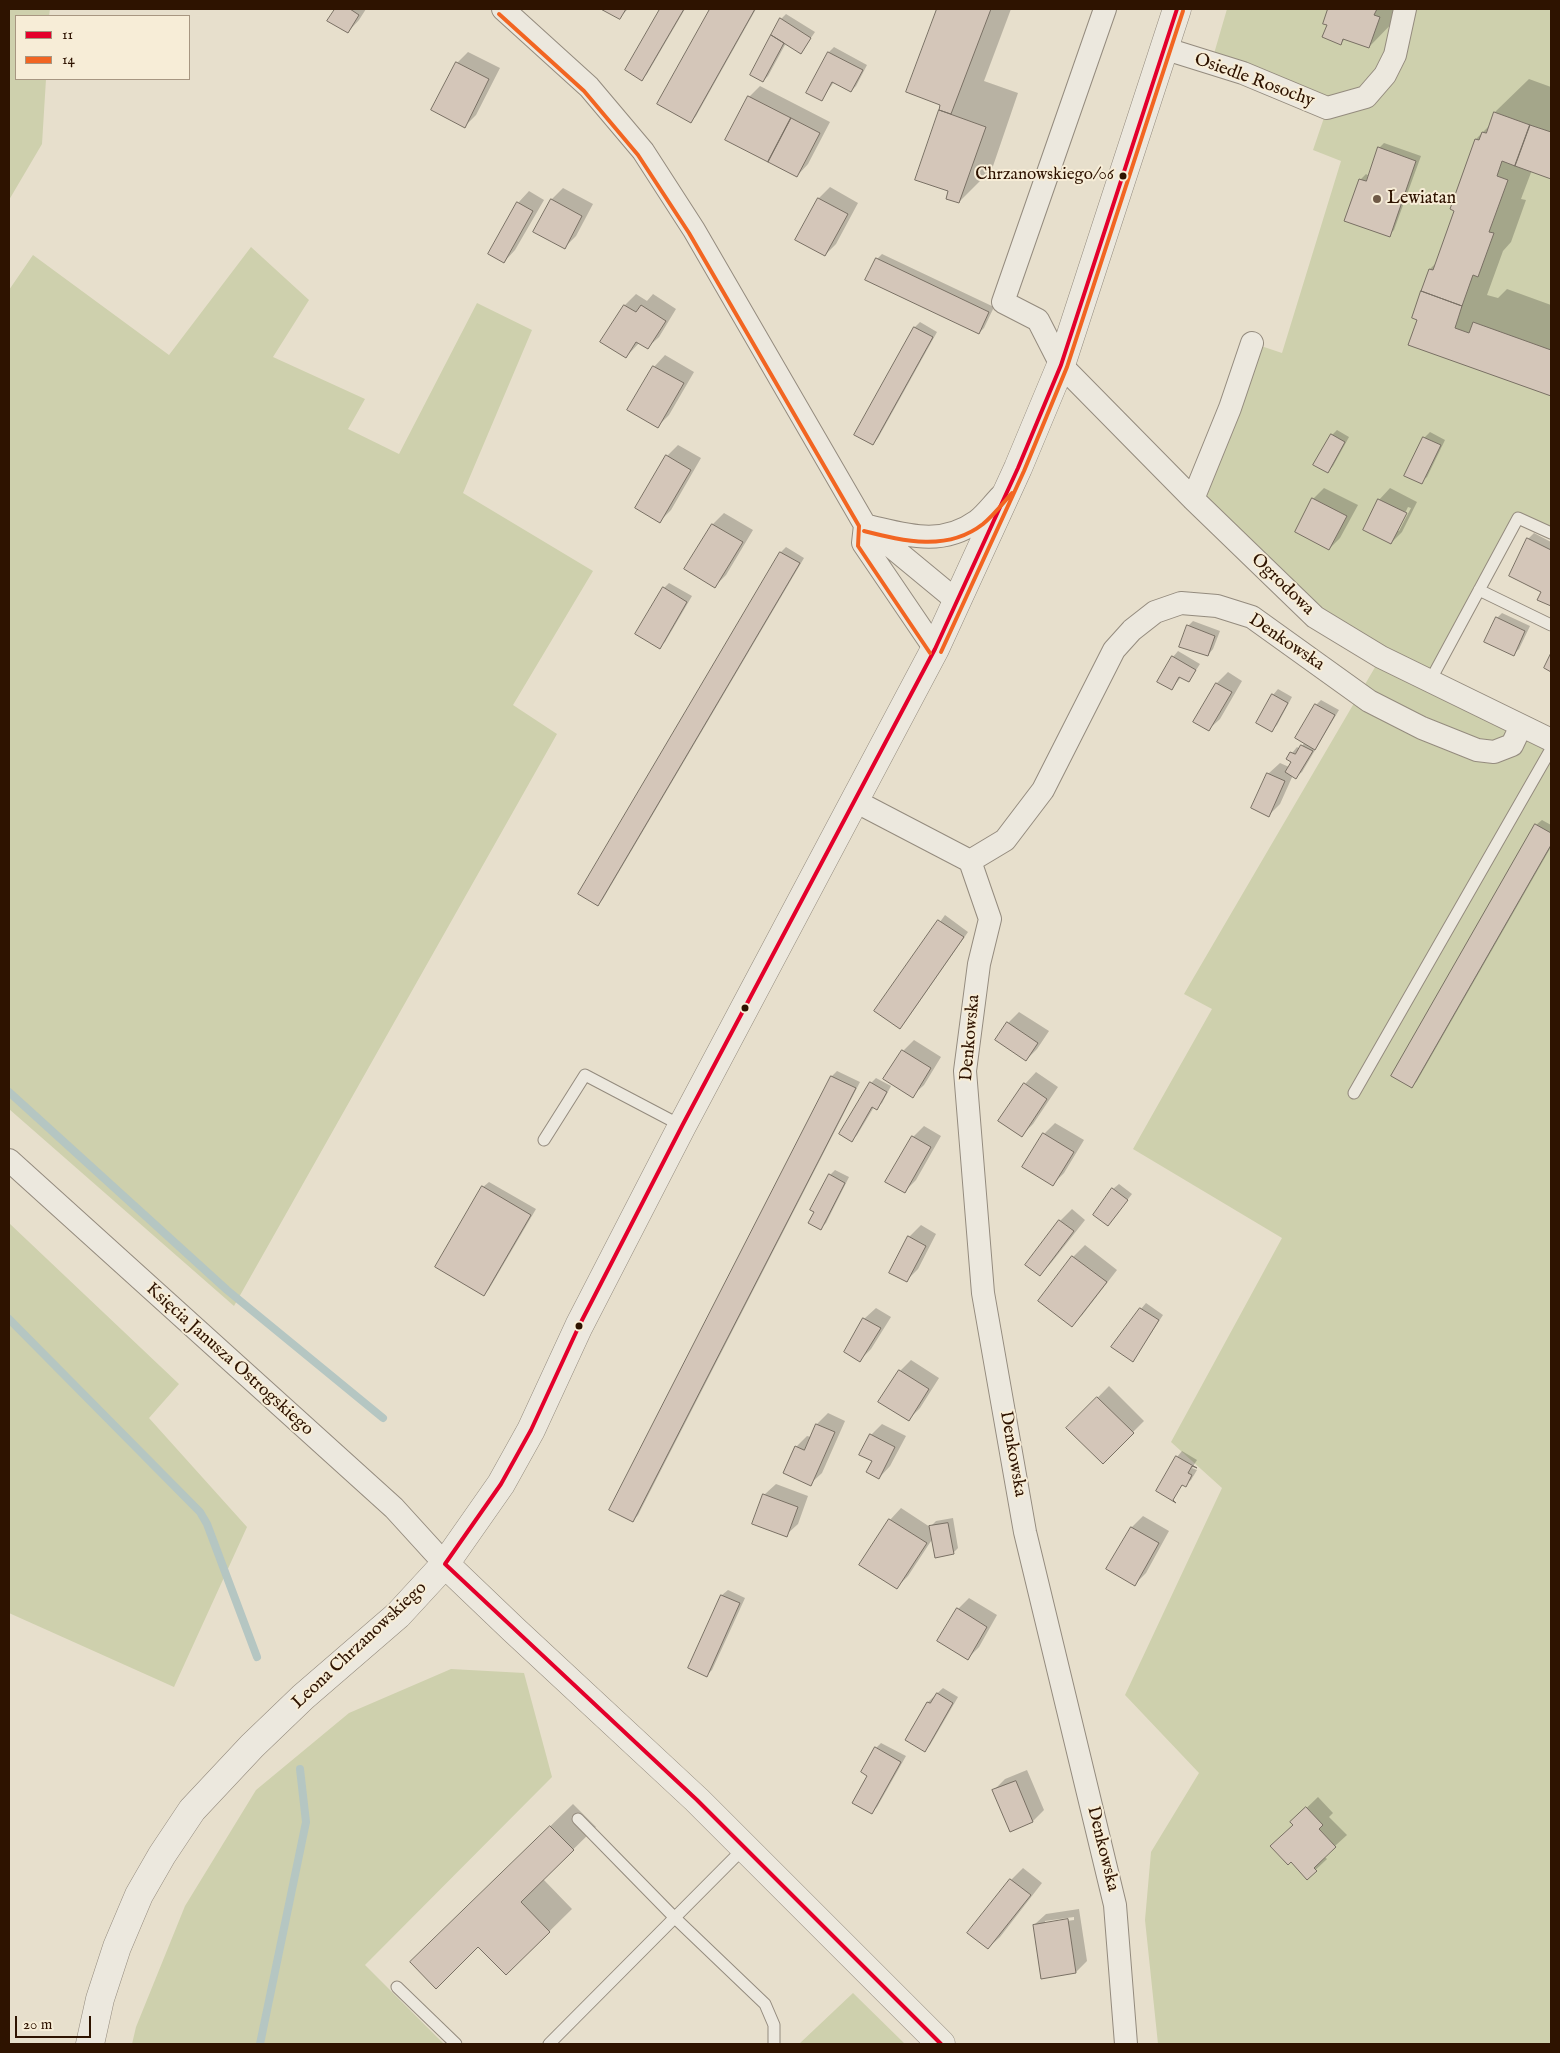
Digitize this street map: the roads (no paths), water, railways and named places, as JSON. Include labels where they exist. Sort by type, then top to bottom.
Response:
[{"type":"street","points":[[503,9],[589,87],[643,150],[694,230],[865,525],[957,601]]},
{"type":"street","name":"Ogrodowa","points":[[1105,9],[1003,302],[1038,320],[1061,364],[1193,499],[1315,617],[1381,657],[1551,740]]},
{"type":"street","name":"Leona Chrzanowskiego","points":[[90,2044],[103,1990],[117,1947],[139,1895],[192,1810],[252,1746],[303,1697],[398,1615],[445,1564],[501,1484],[522,1446],[579,1326],[682,1126],[936,649],[1008,489],[1061,364],[1176,9]]},
{"type":"street","name":"Osiedle Rosochy","points":[[1163,48],[1243,73],[1328,108],[1366,98],[1386,74],[1396,55],[1405,9]]},
{"type":"street","points":[[1193,499],[1230,408],[1252,343]]},
{"type":"street","points":[[865,525],[926,538],[940,537],[960,530],[978,520],[1008,489]]},
{"type":"street","points":[[865,525],[863,543],[936,649]]},
{"type":"street","name":"Denkowska","points":[[1126,2044],[1115,1905],[1025,1532],[983,1293],[965,1071],[979,964],[990,919],[970,861],[1005,840],[1043,790],[1114,650],[1132,630],[1155,612],[1181,603],[1216,606],[1252,617],[1369,701],[1422,728],[1476,750],[1494,752],[1512,745],[1521,726]]},
{"type":"street","points":[[855,801],[970,861]]},
{"type":"street","name":"Księcia Janusza Ostrogskiego","points":[[9,1160],[394,1508],[445,1564]]},
{"type":"street","points":[[445,1564],[513,1630],[697,1800],[941,2044]]},
{"type":"lane","points":[[1430,682],[1518,518],[1551,533]]},
{"type":"lane","points":[[1479,590],[1551,625]]},
{"type":"lane","points":[[1354,1092],[1551,749]]},
{"type":"lane","points":[[544,1140],[584,1075],[682,1126]]},
{"type":"lane","points":[[578,1819],[674,1917],[765,2004],[774,2025],[774,2044]]},
{"type":"lane","points":[[549,2044],[744,1848]]},
{"type":"lane","points":[[397,1987],[456,2044]]},
{"type":"waterway","points":[[9,1092],[227,1290],[383,1418]]},
{"type":"waterway","points":[[9,1319],[200,1512],[207,1524],[257,1657]]},
{"type":"waterway","points":[[260,2044],[306,1822],[300,1769]]},
{"type":"place","name":"Chrzanowskiego/06","points":[[1123,176]]},
{"type":"place","name":"Lewiatan","points":[[1377,199]]}]
